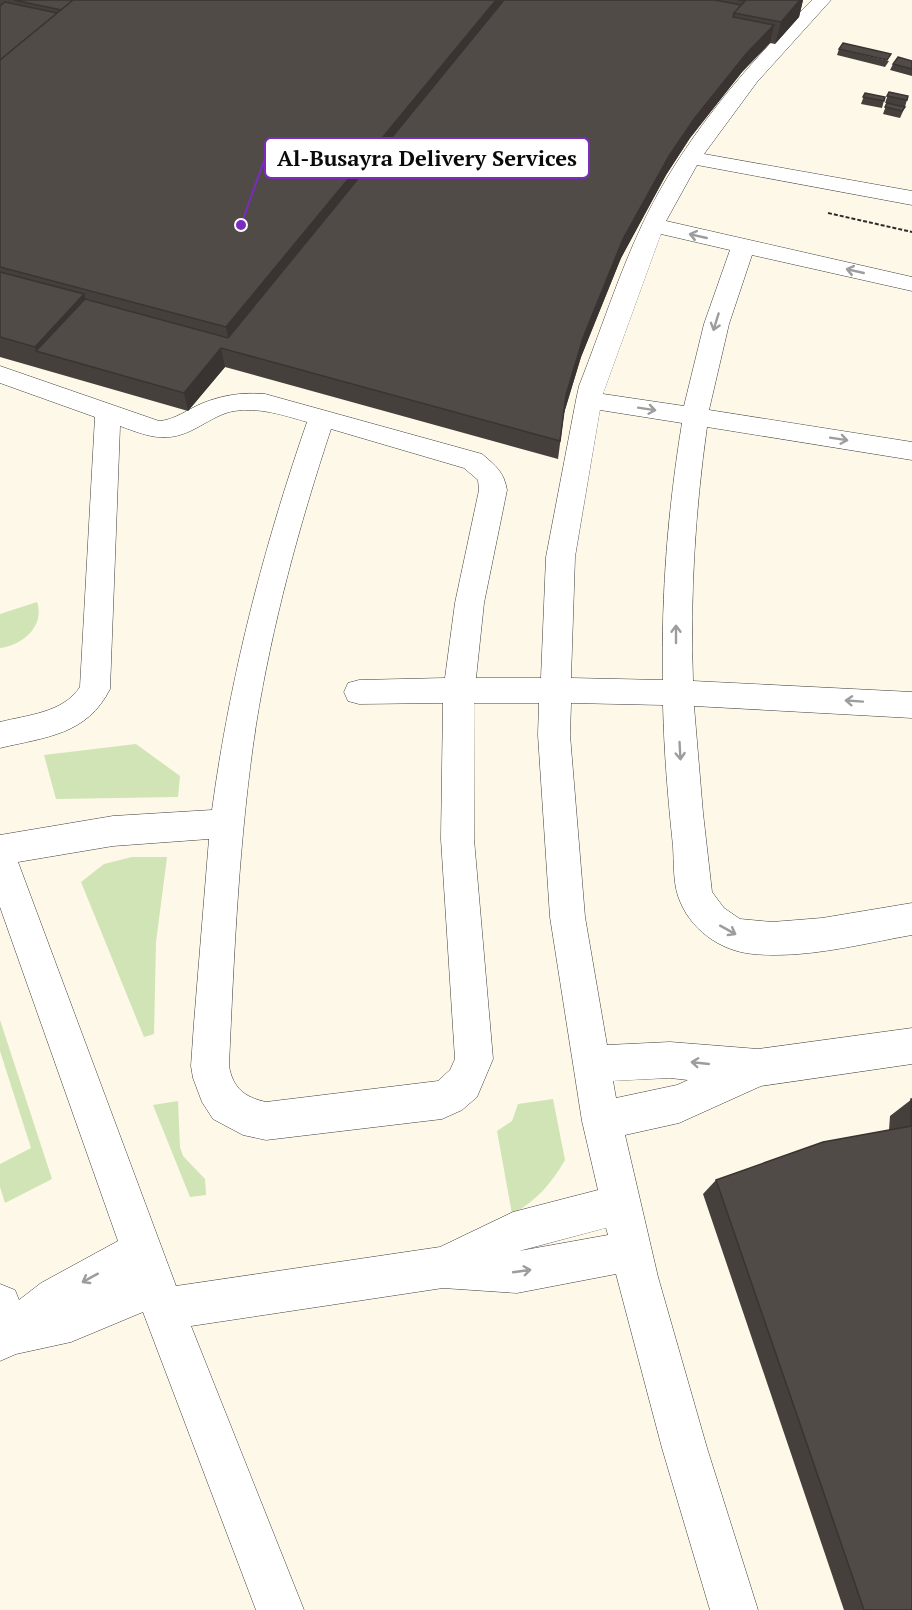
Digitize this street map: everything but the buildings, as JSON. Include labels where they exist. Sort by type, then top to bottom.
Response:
[{"type":"street","points":[[734,1610],[661,1370],[619,1205],[591,1064],[573,953],[561,852],[555,762],[554,690],[561,549],[569,490],[589,400],[624,292],[652,225],[692,158],[746,82],[822,0]]},
{"type":"street","points":[[692,158],[912,198]]},
{"type":"street","points":[[652,225],[912,284]]},
{"type":"street","points":[[743,246],[715,325],[694,416],[682,504],[677,569],[677,692],[682,782],[695,895],[711,920],[738,936],[769,939],[912,919]]},
{"type":"street","points":[[0,374],[148,428],[167,430],[186,425],[214,408],[237,402],[273,403],[322,417],[473,461],[491,476],[493,490],[467,620],[460,690],[455,816],[458,887],[474,1059],[471,1072],[454,1094],[442,1100],[266,1121],[248,1119],[232,1111],[212,1083],[210,1066],[216,937],[227,823],[241,723],[258,635],[299,483],[322,417]]},
{"type":"street","points":[[589,400],[912,451]]},
{"type":"street","points":[[0,735],[71,714],[87,704],[95,689],[108,413]]},
{"type":"street","points":[[359,692],[554,690],[677,692],[912,705]]},
{"type":"street","points":[[227,823],[113,831],[2,871],[153,1282],[280,1610]]},
{"type":"street","points":[[591,1064],[670,1060],[758,1068],[912,1046]]},
{"type":"street","points":[[602,1121],[679,1104],[758,1068]]},
{"type":"street","points":[[443,1267],[513,1232],[619,1205]]},
{"type":"street","points":[[3,1326],[71,1321],[153,1282],[443,1267],[516,1272],[630,1251]]},
{"type":"green space","points":[[37,602],[38,619],[30,633],[17,643],[0,648],[0,614]]},
{"type":"green space","points":[[136,744],[180,776],[178,797],[56,799],[44,755]]},
{"type":"green space","points":[[132,857],[167,857],[156,942],[154,1034],[144,1037],[81,882],[104,864]]},
{"type":"green space","points":[[0,1020],[52,1179],[5,1203],[0,1187],[0,1164],[31,1148],[0,1051]]},
{"type":"green space","points":[[553,1099],[565,1160],[542,1191],[512,1214],[497,1131],[512,1121],[518,1104]]},
{"type":"green space","points":[[178,1101],[180,1147],[183,1156],[205,1179],[206,1195],[190,1197],[153,1105]]},
{"type":"place","name":"Al-Busayra Delivery Services","points":[[241,225]]}]
